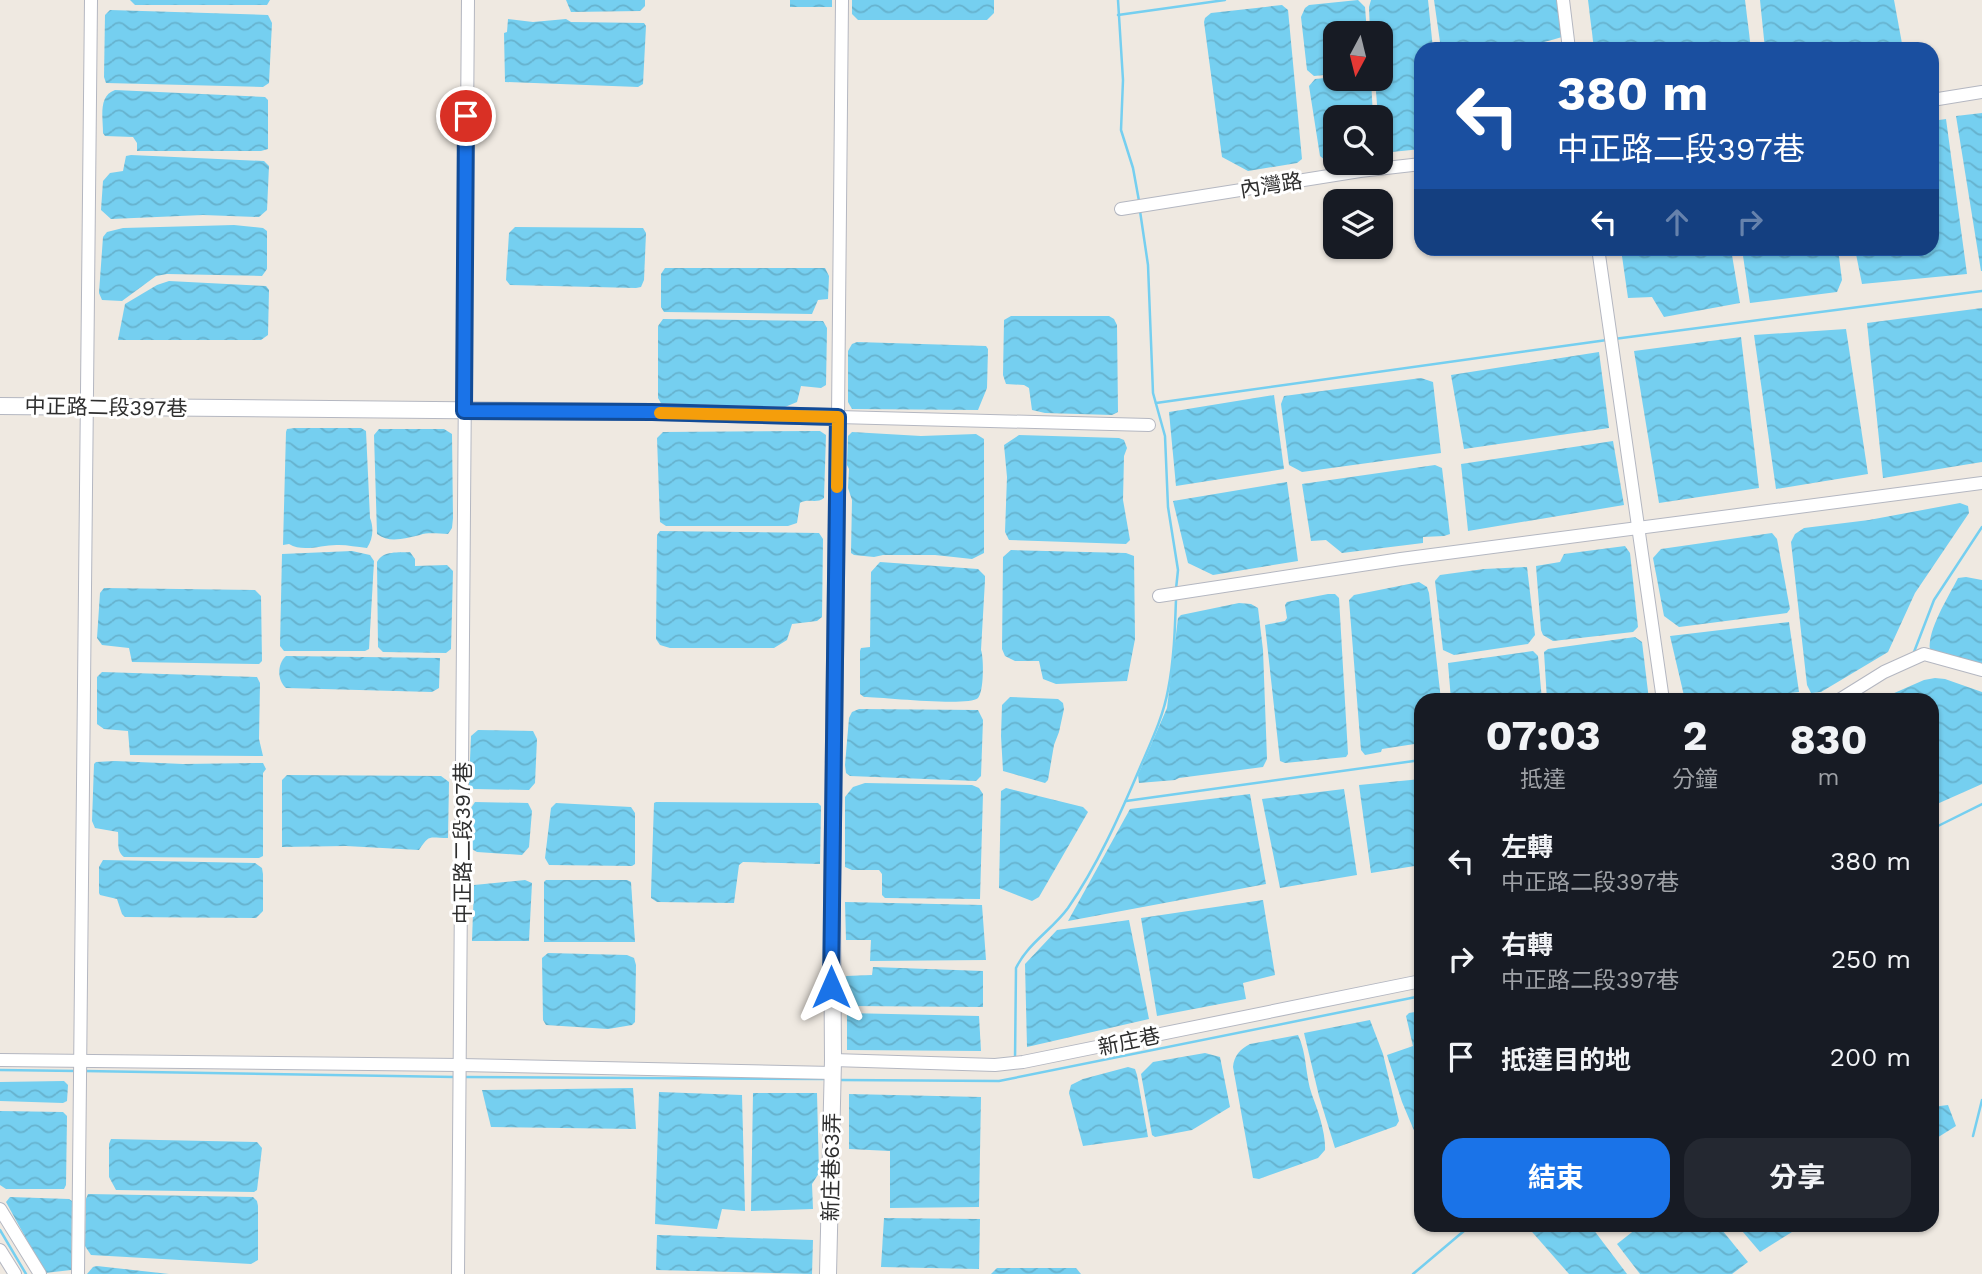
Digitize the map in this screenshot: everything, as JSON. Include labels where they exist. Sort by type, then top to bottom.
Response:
[{"type":"street","points":[[78,1274],[91,0]]},
{"type":"street","name":"中正路二段397巷","points":[[458,1274],[468,0]]},
{"type":"street","points":[[833,1066],[832,901],[842,0]]},
{"type":"street","points":[[1563,0],[1568,42]]},
{"type":"street","points":[[1939,99],[1982,92]]},
{"type":"street","name":"內灣路","points":[[1121,209],[1414,165]]},
{"type":"street","points":[[1599,256],[1662,693]]},
{"type":"street","name":"中正路二段397巷","points":[[0,406],[652,412],[838,417]]},
{"type":"street","points":[[838,417],[1149,425]]},
{"type":"street","points":[[1159,596],[1401,559],[1982,483]]},
{"type":"street","points":[[1850,693],[1884,672],[1924,654],[1982,670]]},
{"type":"street","name":"新庄巷","points":[[0,1060],[460,1065],[995,1065],[1023,1062],[1414,982]]},
{"type":"street","name":"新庄巷63弄","points":[[828,1274],[833,1066]]},
{"type":"street","points":[[0,1209],[40,1274]]},
{"type":"street","points":[[1,1257],[15,1274]]},
{"type":"water","points":[[130,0],[270,0],[267,5],[135,5]]},
{"type":"water","points":[[566,0],[645,0],[645,6],[640,11],[571,12]]},
{"type":"water","points":[[790,0],[832,0],[832,7],[790,7]]},
{"type":"water","points":[[852,0],[994,0],[994,13],[987,20],[858,20],[852,14]]},
{"type":"water","points":[[1358,0],[1365,7],[1366,21],[1323,21],[1323,75],[1314,76],[1307,70],[1301,17],[1309,5]]},
{"type":"water","points":[[1371,0],[1428,0],[1432,42],[1414,42],[1414,150],[1393,152],[1393,105],[1377,105],[1376,91],[1393,91],[1393,21],[1370,21]]},
{"type":"water","points":[[1434,0],[1557,0],[1562,37],[1542,42],[1440,42]]},
{"type":"water","points":[[1588,0],[1745,0],[1750,42],[1593,42]]},
{"type":"water","points":[[1760,0],[1894,0],[1902,42],[1764,42]]},
{"type":"water","points":[[1282,5],[1288,10],[1302,159],[1297,163],[1248,171],[1222,157],[1204,22],[1211,13]]},
{"type":"water","points":[[110,10],[268,15],[272,23],[269,83],[263,87],[106,83],[105,15]]},
{"type":"water","points":[[508,19],[533,22],[566,19],[571,22],[644,23],[643,84],[638,87],[505,82],[504,33],[507,32]]},
{"type":"water","points":[[1323,78],[1323,91],[1372,91],[1372,105],[1323,105],[1323,158],[1320,156],[1309,86],[1315,79]]},
{"type":"water","points":[[115,90],[265,97],[268,100],[268,149],[137,151],[137,143],[133,137],[105,136],[103,133],[104,102]]},
{"type":"water","points":[[1982,113],[1982,271],[1981,271],[1956,116]]},
{"type":"water","points":[[1946,119],[1967,274],[1862,284],[1856,256],[1939,256],[1939,120]]},
{"type":"water","points":[[126,156],[264,161],[269,166],[267,210],[259,217],[203,215],[111,219],[101,210],[103,181],[110,173],[123,171]]},
{"type":"water","points":[[234,225],[263,228],[267,231],[267,269],[262,276],[167,274],[156,276],[122,301],[102,300],[99,293],[103,237],[107,232],[123,228]]},
{"type":"water","points":[[515,227],[643,228],[646,233],[644,280],[641,287],[510,285],[506,280],[509,233]]},
{"type":"water","points":[[1622,256],[1732,256],[1740,303],[1664,317],[1652,297],[1628,298]]},
{"type":"water","points":[[1743,256],[1839,256],[1842,280],[1837,292],[1750,303]]},
{"type":"water","points":[[665,268],[825,268],[829,276],[828,299],[818,300],[812,314],[664,312],[661,307],[661,274]]},
{"type":"water","points":[[169,281],[266,286],[269,290],[268,335],[261,340],[118,340],[125,304]]},
{"type":"water","points":[[1982,308],[1982,462],[1883,478],[1867,323]]},
{"type":"water","points":[[1011,316],[1109,316],[1114,319],[1117,325],[1118,412],[1112,415],[1045,413],[1032,410],[1029,388],[1006,384],[1003,375],[1004,320]]},
{"type":"water","points":[[663,319],[823,321],[827,328],[826,385],[821,388],[801,386],[797,402],[785,407],[662,405],[658,398],[658,326]]},
{"type":"water","points":[[1846,329],[1868,474],[1776,489],[1754,335]]},
{"type":"water","points":[[1741,337],[1759,488],[1659,503],[1634,351]]},
{"type":"water","points":[[852,344],[986,346],[987,388],[978,410],[852,409],[848,402],[848,351]]},
{"type":"water","points":[[1599,352],[1609,428],[1464,449],[1451,375]]},
{"type":"water","points":[[1421,378],[1433,382],[1441,453],[1302,472],[1289,465],[1281,404],[1284,396]]},
{"type":"water","points":[[1274,395],[1284,469],[1176,486],[1169,412]]},
{"type":"water","points":[[361,428],[366,431],[372,530],[367,548],[333,545],[301,548],[283,545],[286,432],[287,429]]},
{"type":"water","points":[[379,429],[444,429],[452,434],[453,518],[448,534],[426,534],[392,540],[377,534],[374,435]]},
{"type":"water","points":[[820,431],[826,435],[824,498],[800,503],[797,523],[788,526],[666,526],[660,522],[657,438],[663,432]]},
{"type":"water","points":[[852,432],[921,436],[976,434],[984,439],[984,553],[972,559],[935,555],[874,557],[851,553],[852,500],[848,488],[847,465],[848,436]]},
{"type":"water","points":[[1019,435],[1124,440],[1127,448],[1124,456],[1123,500],[1130,540],[1126,544],[1009,540],[1005,532],[1007,477],[1004,445]]},
{"type":"water","points":[[1613,441],[1624,505],[1468,531],[1461,464]]},
{"type":"water","points":[[1435,465],[1442,468],[1450,534],[1423,537],[1423,543],[1342,553],[1326,540],[1311,541],[1302,484]]},
{"type":"water","points":[[1287,482],[1298,561],[1213,575],[1188,563],[1173,501]]},
{"type":"water","points":[[1960,503],[1968,506],[1969,513],[1915,593],[1888,652],[1821,692],[1811,693],[1807,685],[1791,542],[1795,534],[1804,528],[1869,520]]},
{"type":"water","points":[[660,531],[819,533],[823,539],[822,617],[817,621],[792,624],[787,640],[774,648],[670,648],[660,645],[656,639],[657,535]]},
{"type":"water","points":[[1772,533],[1777,539],[1790,609],[1787,613],[1679,627],[1664,616],[1653,558],[1661,549]]},
{"type":"water","points":[[1625,546],[1630,553],[1638,627],[1633,632],[1553,641],[1543,635],[1536,566],[1560,562],[1564,554]]},
{"type":"water","points":[[1011,550],[1126,553],[1134,556],[1135,639],[1127,681],[1056,684],[1043,679],[1039,661],[1015,661],[1005,656],[1002,649],[1003,557]]},
{"type":"water","points":[[352,551],[370,555],[374,561],[369,649],[284,651],[280,646],[282,554]]},
{"type":"water","points":[[410,552],[415,559],[415,566],[447,565],[453,571],[451,649],[446,653],[383,652],[378,647],[377,562],[387,554]]},
{"type":"water","points":[[880,562],[978,569],[985,576],[981,650],[983,675],[978,698],[971,701],[942,702],[864,697],[860,694],[860,651],[861,648],[870,647],[871,572]]},
{"type":"water","points":[[1527,567],[1535,635],[1528,644],[1454,655],[1443,650],[1435,581],[1440,575]]},
{"type":"water","points":[[1958,578],[1982,580],[1982,668],[1930,650],[1932,633],[1940,613]]},
{"type":"water","points":[[1419,582],[1427,587],[1440,693],[1414,693],[1414,744],[1382,749],[1381,752],[1365,755],[1361,750],[1349,600],[1354,595]]},
{"type":"water","points":[[104,588],[255,590],[261,596],[262,661],[259,664],[132,662],[129,648],[102,645],[97,638],[100,593]]},
{"type":"water","points":[[1335,594],[1339,598],[1348,754],[1346,757],[1285,763],[1280,761],[1265,625],[1285,621],[1287,602]]},
{"type":"water","points":[[1239,603],[1258,608],[1263,650],[1267,759],[1263,767],[1139,783],[1138,775],[1167,708],[1178,618],[1181,615]]},
{"type":"water","points":[[1789,622],[1799,692],[1683,693],[1670,636]]},
{"type":"water","points":[[1635,637],[1642,642],[1648,693],[1547,693],[1544,652],[1548,649]]},
{"type":"water","points":[[1533,651],[1538,656],[1541,693],[1450,693],[1448,663]]},
{"type":"water","points":[[286,656],[440,658],[439,688],[432,692],[286,688],[279,672]]},
{"type":"water","points":[[102,672],[257,677],[260,683],[259,739],[263,756],[130,755],[128,731],[104,729],[97,724],[97,677]]},
{"type":"water","points":[[1945,679],[1982,692],[1982,784],[1939,803],[1939,693],[1894,693],[1924,680]]},
{"type":"water","points":[[1010,697],[1058,699],[1063,703],[1059,732],[1045,783],[1003,771],[1002,705]]},
{"type":"water","points":[[859,709],[978,710],[983,720],[981,776],[976,781],[850,776],[846,773],[845,765],[849,718],[852,712]]},
{"type":"water","points":[[478,730],[533,731],[537,739],[535,783],[529,790],[474,789],[469,785],[471,736]]},
{"type":"water","points":[[115,761],[263,763],[266,769],[263,773],[263,856],[124,857],[119,849],[118,832],[95,828],[92,821],[94,764]]},
{"type":"water","points":[[287,775],[441,776],[449,782],[448,838],[430,838],[419,850],[346,846],[282,847],[282,780]]},
{"type":"water","points":[[1414,780],[1414,866],[1371,873],[1359,785]]},
{"type":"water","points":[[865,783],[972,785],[979,788],[983,794],[980,899],[885,898],[882,895],[882,874],[879,870],[852,870],[845,867],[845,797],[853,787]]},
{"type":"water","points":[[1006,788],[1083,807],[1088,812],[1039,897],[1032,901],[999,888],[1001,791]]},
{"type":"water","points":[[1344,789],[1357,875],[1280,888],[1262,799]]},
{"type":"water","points":[[1250,794],[1266,884],[1068,921],[1130,809]]},
{"type":"water","points":[[475,802],[528,803],[532,811],[529,847],[522,855],[477,852],[470,848],[471,808]]},
{"type":"water","points":[[656,802],[818,803],[821,806],[820,864],[743,862],[739,865],[734,903],[657,902],[651,898]]},
{"type":"water","points":[[556,803],[631,807],[635,813],[635,864],[549,865],[545,858],[551,808]]},
{"type":"water","points":[[103,860],[255,863],[262,868],[263,874],[263,911],[256,918],[125,917],[117,899],[99,893],[99,867]]},
{"type":"water","points":[[525,880],[532,883],[529,941],[472,941],[474,885]]},
{"type":"water","points":[[546,880],[631,882],[635,942],[544,942]]},
{"type":"water","points":[[1263,900],[1275,975],[1243,983],[1246,999],[1157,1016],[1141,918]]},
{"type":"water","points":[[845,902],[982,905],[986,960],[870,961],[871,940],[846,940]]},
{"type":"water","points":[[1129,920],[1149,1019],[1027,1047],[1025,964],[1057,930]]},
{"type":"water","points":[[548,953],[627,955],[634,958],[635,1022],[632,1025],[608,1029],[546,1025],[543,1020],[542,958]]},
{"type":"water","points":[[873,967],[983,971],[983,1007],[848,1006],[846,976],[872,975]]},
{"type":"water","points":[[1414,1012],[1414,1130],[1387,1055],[1413,1046],[1406,1016]]},
{"type":"water","points":[[847,1013],[979,1016],[981,1051],[847,1050]]},
{"type":"water","points":[[1370,1020],[1383,1054],[1399,1121],[1396,1126],[1335,1148],[1304,1033]]},
{"type":"water","points":[[1298,1035],[1323,1130],[1325,1150],[1318,1158],[1259,1179],[1253,1178],[1233,1067],[1235,1059],[1240,1051],[1250,1044]]},
{"type":"water","points":[[1205,1053],[1220,1057],[1230,1107],[1192,1130],[1155,1137],[1152,1135],[1141,1074],[1153,1062]]},
{"type":"water","points":[[1128,1067],[1135,1069],[1137,1075],[1148,1137],[1083,1146],[1069,1093],[1071,1085],[1083,1079]]},
{"type":"water","points":[[64,1081],[68,1085],[67,1101],[63,1103],[0,1101],[0,1082]]},
{"type":"water","points":[[633,1088],[636,1129],[491,1127],[482,1090]]},
{"type":"water","points":[[659,1092],[742,1095],[745,1211],[722,1209],[717,1229],[655,1224]]},
{"type":"water","points":[[753,1093],[817,1093],[819,1173],[812,1184],[813,1209],[751,1211]]},
{"type":"water","points":[[849,1094],[981,1097],[979,1207],[890,1208],[890,1151],[849,1149]]},
{"type":"water","points":[[1948,1105],[1956,1126],[1939,1137],[1939,1106]]},
{"type":"water","points":[[0,1111],[63,1112],[67,1116],[64,1189],[6,1189],[0,1185]]},
{"type":"water","points":[[111,1139],[257,1142],[262,1148],[257,1190],[116,1190],[109,1177]]},
{"type":"water","points":[[88,1194],[253,1197],[258,1206],[258,1260],[251,1264],[91,1255],[85,1246]]},
{"type":"water","points":[[10,1197],[72,1201],[71,1270],[45,1273],[6,1202]]},
{"type":"water","points":[[884,1218],[980,1219],[979,1269],[881,1267]]},
{"type":"water","points":[[1532,1232],[1595,1232],[1627,1274],[1569,1274]]},
{"type":"water","points":[[1632,1232],[1724,1232],[1748,1262],[1732,1274],[1640,1274],[1617,1244]]},
{"type":"water","points":[[1743,1232],[1792,1232],[1760,1252]]},
{"type":"water","points":[[657,1235],[813,1240],[812,1274],[656,1270]]},
{"type":"water","points":[[97,1266],[169,1274],[87,1274]]},
{"type":"water","points":[[997,1268],[1076,1268],[1081,1274],[991,1274]]},
{"type":"waterway","points":[[1118,0],[1123,80],[1121,130],[1133,168],[1139,201]]},
{"type":"waterway","points":[[1118,15],[1225,0]]},
{"type":"waterway","points":[[1140,211],[1148,265],[1153,393],[1165,436],[1168,507],[1178,570],[1176,589]]},
{"type":"waterway","points":[[1614,339],[1982,291]]},
{"type":"waterway","points":[[1156,403],[1607,340]]},
{"type":"waterway","points":[[1914,652],[1934,600],[1982,527]]},
{"type":"waterway","points":[[1015,1060],[1016,968],[1027,951],[1062,916],[1079,892],[1107,841],[1156,731],[1170,679],[1176,599]]},
{"type":"waterway","points":[[1126,801],[1414,761]]},
{"type":"waterway","points":[[1939,826],[1982,804]]},
{"type":"waterway","points":[[840,1080],[999,1081],[1414,997]]},
{"type":"waterway","points":[[0,1070],[77,1071]]},
{"type":"waterway","points":[[84,1071],[455,1077]]},
{"type":"waterway","points":[[465,1077],[826,1079]]},
{"type":"waterway","points":[[1973,1136],[1982,1100]]},
{"type":"waterway","points":[[0,1230],[26,1274]]},
{"type":"waterway","points":[[1413,1274],[1463,1232]]},
{"type":"slow traffic","points":[[660,413],[838,417],[837,487]]},
{"type":"route","points":[[466,116],[464,411],[838,417],[831,987]]}]
